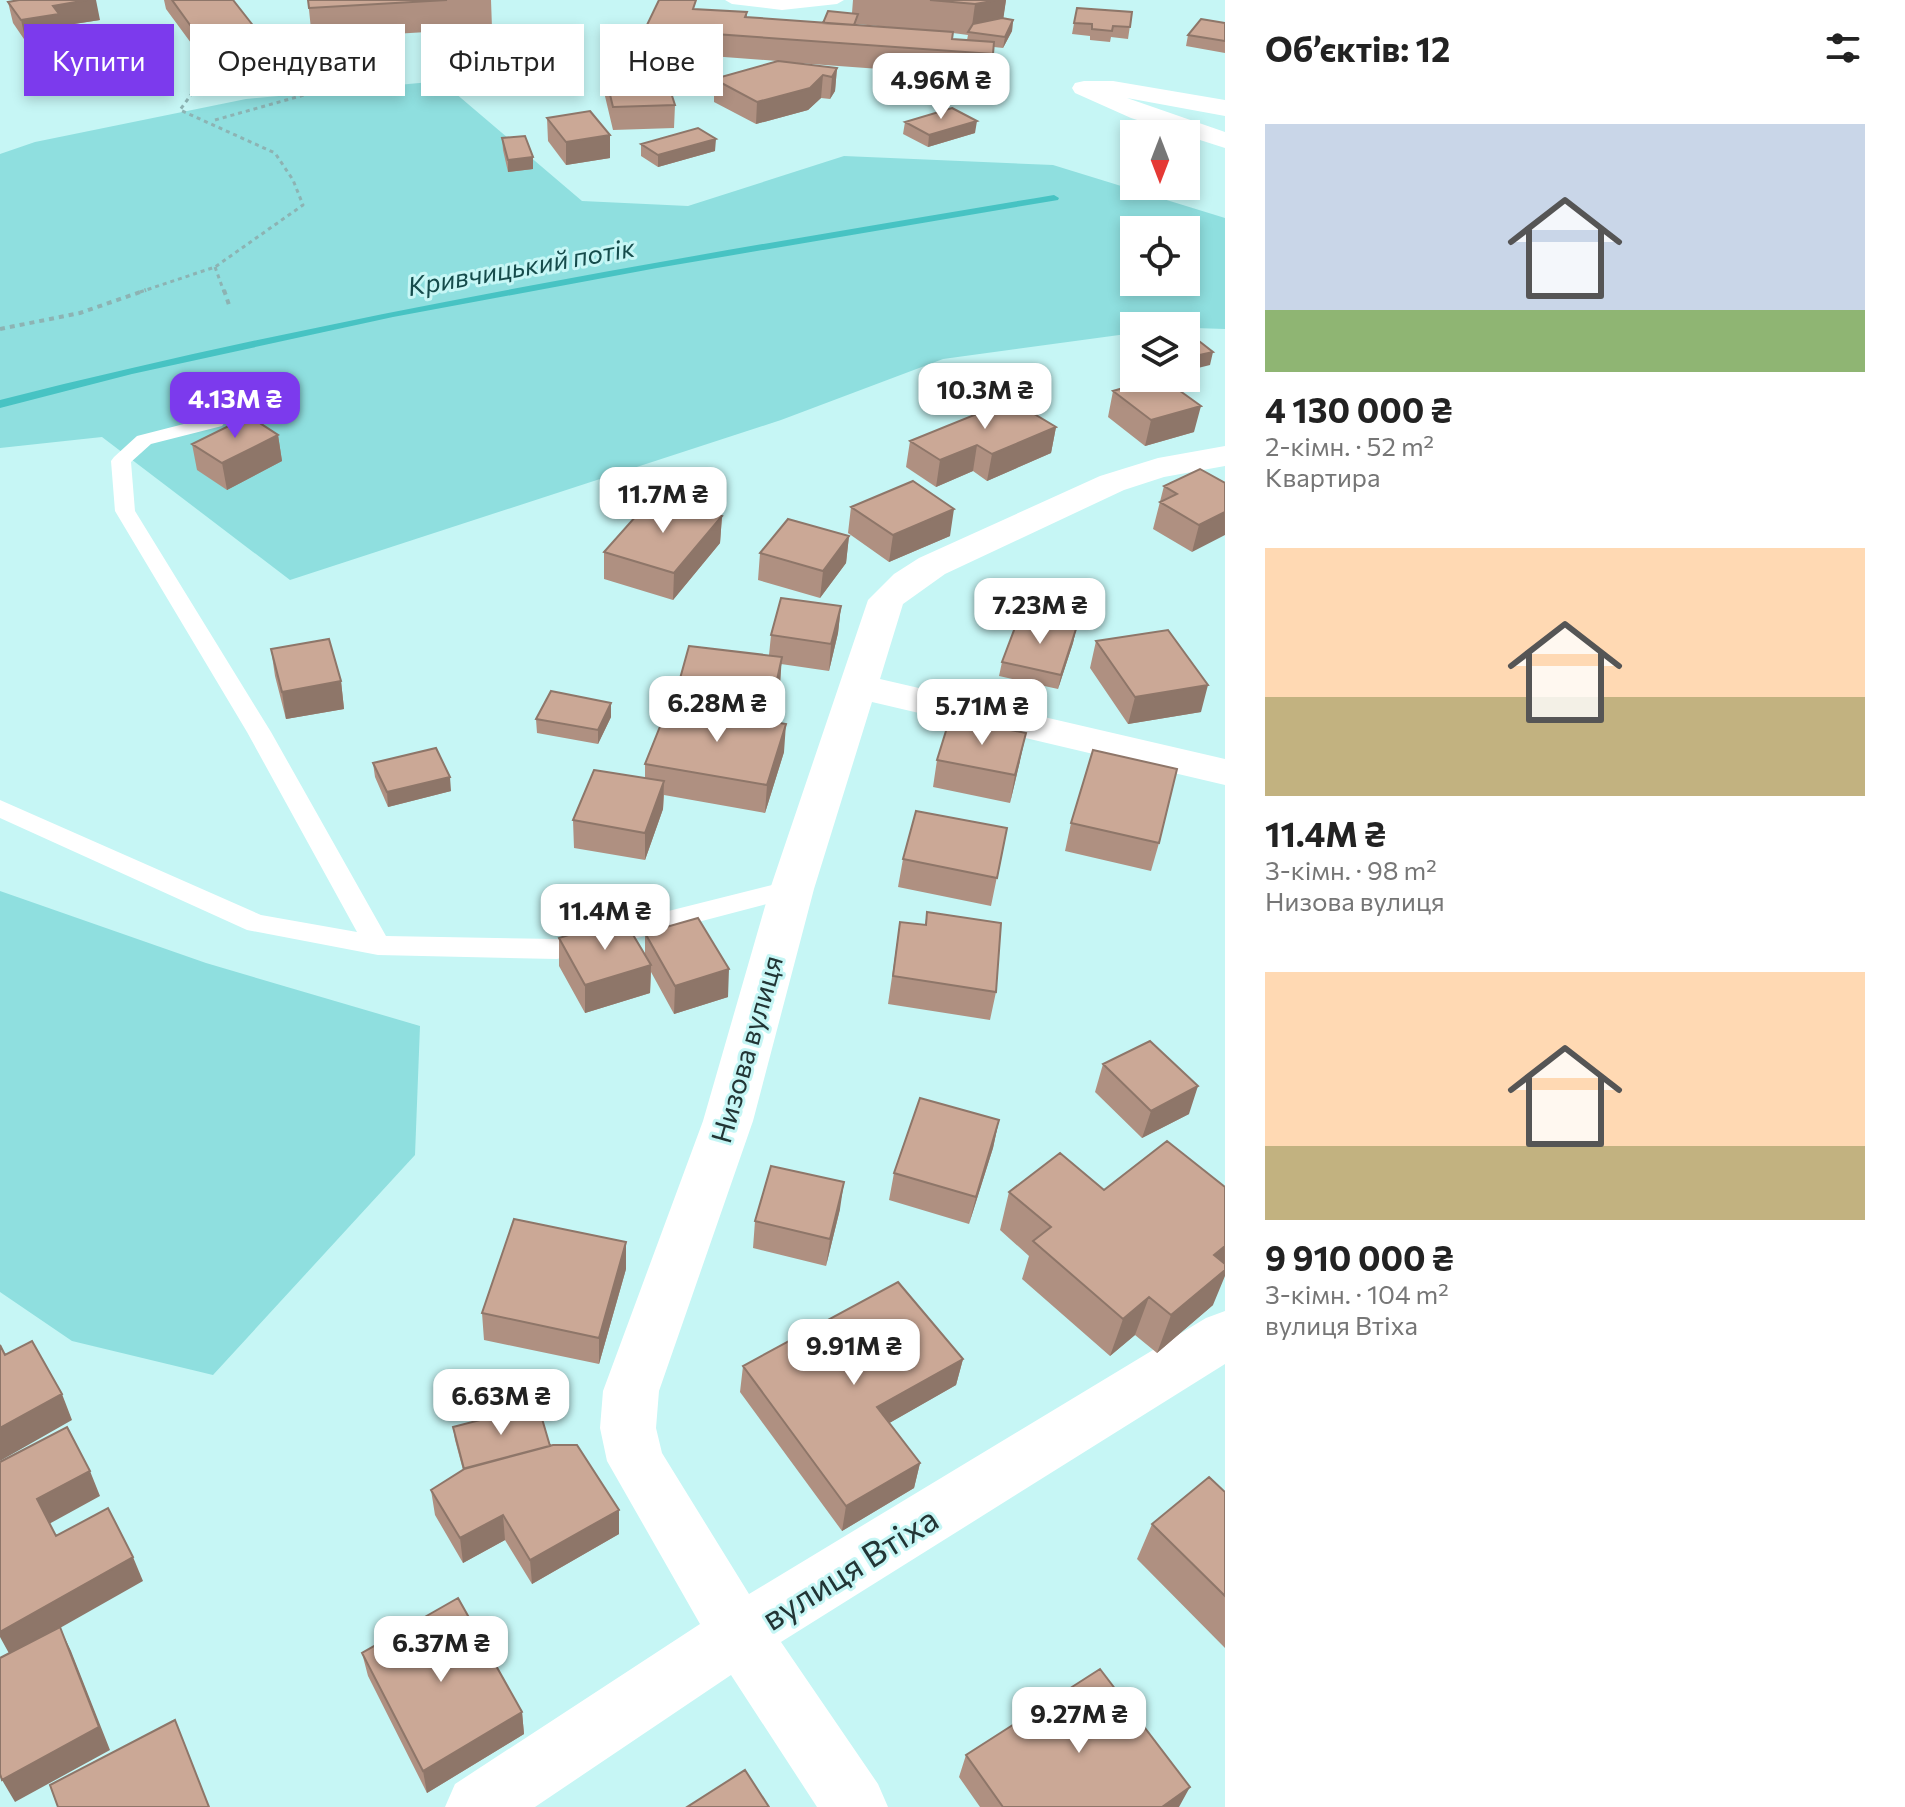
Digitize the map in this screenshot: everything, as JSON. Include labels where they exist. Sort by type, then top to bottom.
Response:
[{"type":"street","points":[[1225,108],[1106,88],[1084,88],[1090,93],[1225,140]]},
{"type":"street","name":"Низова вулиця","points":[[855,1807],[739,1634],[636,1461],[628,1428],[631,1391],[728,1121],[792,889],[886,600],[932,566],[1112,483],[1158,468],[1225,456]]},
{"type":"street","points":[[856,686],[1225,772]]},
{"type":"street","name":"вулиця Втіха","points":[[478,1807],[739,1634],[1225,1335]]},
{"type":"lane","points":[[732,0],[782,6],[837,0]]},
{"type":"lane","points":[[215,422],[144,440],[121,461],[125,511],[259,732],[378,945]]},
{"type":"lane","points":[[0,808],[256,923],[378,945],[557,949],[792,889]]},
{"type":"path","points":[[0,329],[80,313],[215,267],[303,205],[299,186],[287,173],[277,154],[250,143],[214,121],[180,110],[190,96]]},
{"type":"path","points":[[214,121],[301,96]]},
{"type":"path","points":[[215,267],[229,305]]},
{"type":"shaded area","points":[[421,83],[421,96],[459,96],[582,201],[688,206],[844,156],[1053,165],[1120,186],[1120,200],[1167,200],[1225,218],[1225,329],[1200,328],[1200,312],[1120,312],[1120,335],[943,359],[781,420],[290,580],[102,437],[0,448],[0,154],[35,142],[246,99],[405,96],[405,84]]},
{"type":"shaded area","points":[[0,891],[206,963],[420,1026],[415,1155],[213,1375],[72,1341],[0,1292]]},
{"type":"building","points":[[87,0],[53,6],[59,14],[21,20],[8,2]]},
{"type":"building","points":[[172,0],[233,0],[252,24],[190,24]]},
{"type":"building","points":[[308,0],[447,0],[309,8]]},
{"type":"building","points":[[659,0],[696,0],[693,9],[747,12],[745,17],[953,32],[952,39],[994,42],[993,54],[723,35],[723,24],[647,24]]},
{"type":"building","points":[[930,0],[998,0],[975,4]]},
{"type":"building","points":[[1077,8],[1132,12],[1130,27],[1113,26],[1112,31],[1092,29],[1092,24],[1074,23]]},
{"type":"building","points":[[828,11],[858,14],[854,25],[823,23]]},
{"type":"building","points":[[1002,18],[1013,20],[1005,37],[968,32],[973,24]]},
{"type":"building","points":[[1201,19],[1225,23],[1225,41],[1188,35]]},
{"type":"building","points":[[778,61],[837,68],[832,77],[823,75],[810,88],[757,102],[723,84],[723,76]]},
{"type":"building","points":[[610,96],[672,96],[675,105],[613,107]]},
{"type":"building","points":[[952,108],[977,121],[929,135],[905,122]]},
{"type":"building","points":[[590,111],[610,135],[566,142],[547,118]]},
{"type":"building","points":[[698,128],[716,139],[658,155],[641,144]]},
{"type":"building","points":[[525,136],[533,157],[508,160],[502,138]]},
{"type":"building","points":[[1200,342],[1213,352],[1200,355]]},
{"type":"building","points":[[1113,391],[1182,392],[1201,406],[1151,420]]},
{"type":"building","points":[[1011,400],[1056,427],[992,454],[977,445],[940,460],[910,441]]},
{"type":"building","points":[[249,416],[278,435],[222,463],[192,444]]},
{"type":"building","points":[[1200,469],[1225,483],[1225,512],[1199,525],[1160,502],[1177,494],[1164,486]]},
{"type":"building","points":[[913,481],[954,509],[893,535],[851,507]]},
{"type":"building","points":[[653,497],[722,516],[674,573],[604,552]]},
{"type":"building","points":[[788,519],[849,536],[823,571],[760,553]]},
{"type":"building","points":[[781,598],[841,606],[831,644],[771,635]]},
{"type":"building","points":[[1019,617],[1076,629],[1061,675],[1002,662]]},
{"type":"building","points":[[1168,630],[1208,685],[1135,697],[1096,641]]},
{"type":"building","points":[[329,639],[341,681],[282,692],[271,649]]},
{"type":"building","points":[[689,646],[782,657],[773,698],[678,686]]},
{"type":"building","points":[[551,691],[611,703],[598,730],[536,719]]},
{"type":"building","points":[[669,704],[786,724],[767,785],[645,764]]},
{"type":"building","points":[[950,718],[1026,733],[1015,775],[937,760]]},
{"type":"building","points":[[436,748],[450,777],[387,792],[373,763]]},
{"type":"building","points":[[1093,750],[1177,769],[1159,843],[1071,823]]},
{"type":"building","points":[[594,770],[664,781],[645,833],[573,820]]},
{"type":"building","points":[[916,811],[1007,828],[997,878],[903,859]]},
{"type":"building","points":[[927,912],[1001,923],[996,992],[893,976],[900,922],[926,925]]},
{"type":"building","points":[[623,918],[651,965],[585,985],[559,938]]},
{"type":"building","points":[[698,918],[729,969],[675,986],[645,933]]},
{"type":"building","points":[[1150,1041],[1198,1086],[1151,1111],[1103,1064]]},
{"type":"building","points":[[920,1098],[999,1120],[976,1197],[894,1173]]},
{"type":"building","points":[[1167,1141],[1225,1187],[1225,1246],[1214,1255],[1225,1264],[1225,1270],[1171,1315],[1149,1297],[1123,1319],[1033,1241],[1051,1227],[1009,1192],[1060,1153],[1104,1190]]},
{"type":"building","points":[[771,1166],[844,1182],[830,1239],[755,1221]]},
{"type":"building","points":[[514,1219],[626,1242],[599,1338],[482,1313]]},
{"type":"building","points":[[898,1282],[963,1359],[877,1407],[920,1463],[846,1506],[743,1366]]},
{"type":"building","points":[[32,1341],[62,1394],[0,1428],[0,1345],[5,1355]]},
{"type":"building","points":[[538,1405],[550,1446],[464,1469],[453,1427]]},
{"type":"building","points":[[67,1427],[90,1471],[37,1499],[56,1536],[108,1508],[133,1557],[0,1632],[0,1462]]},
{"type":"building","points":[[553,1445],[577,1445],[619,1510],[530,1560],[503,1515],[460,1538],[431,1490],[466,1468]]},
{"type":"building","points":[[1209,1477],[1225,1492],[1225,1596],[1152,1524]]},
{"type":"building","points":[[458,1598],[522,1712],[423,1771],[362,1653]]},
{"type":"building","points":[[60,1627],[99,1727],[2,1780],[0,1658]]},
{"type":"building","points":[[1100,1669],[1190,1787],[1162,1807],[1003,1807],[966,1755]]},
{"type":"building","points":[[175,1720],[209,1807],[58,1807],[50,1785]]},
{"type":"building","points":[[745,1770],[769,1807],[687,1807]]},
{"type":"waterway","name":"Кривчицький потік","points":[[0,404],[130,371],[393,313],[1054,198]]}]
